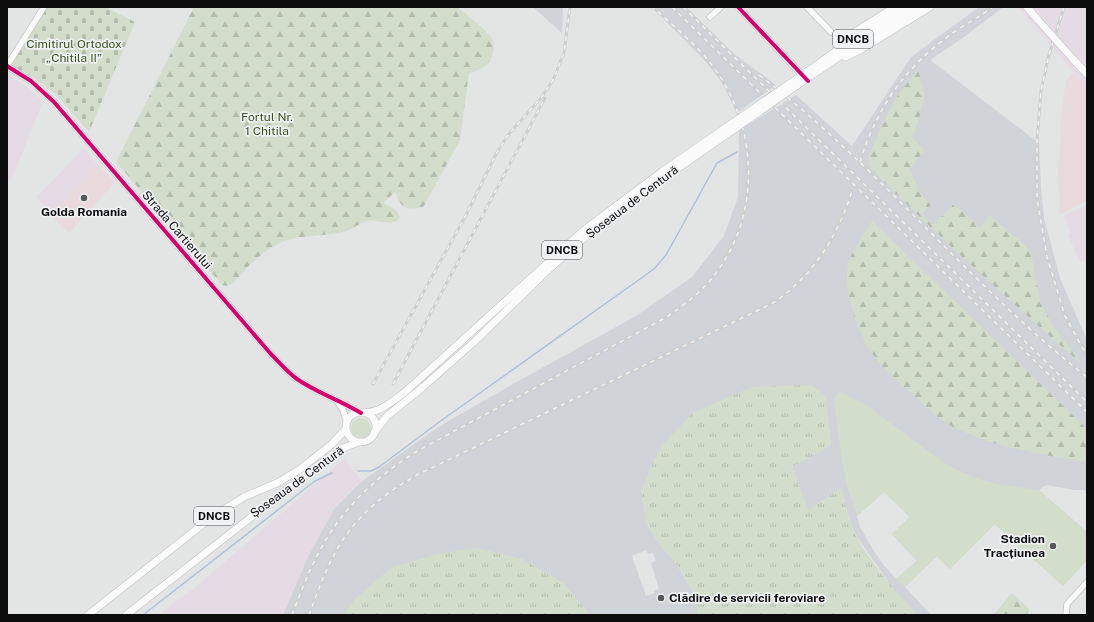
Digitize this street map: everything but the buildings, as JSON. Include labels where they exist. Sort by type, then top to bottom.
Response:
[{"type":"main road","name":"Șoseaua de Centură","points":[[809,76],[855,32],[902,10],[919,7]]},
{"type":"main road","points":[[828,64],[860,50],[930,7]]},
{"type":"main road","points":[[1027,7],[1087,74]]},
{"type":"main road","name":"Șoseaua de Centură","points":[[88,615],[212,517],[244,497],[277,483],[299,470],[332,444],[346,426],[350,417],[361,413],[374,412],[382,409],[405,392],[598,218],[862,41],[902,10]]},
{"type":"main road","name":"Șoseaua de Centură","points":[[126,615],[335,453],[358,442],[369,440],[387,416],[423,387],[474,342],[546,271],[582,240],[665,174]]},
{"type":"main road","points":[[361,413],[370,416],[373,420],[375,429],[374,433]]},
{"type":"main road","name":"Șoseaua de Centură","points":[[346,426],[349,436],[358,442]]},
{"type":"street","points":[[7,66],[44,7]]},
{"type":"street","points":[[710,17],[721,7]]},
{"type":"street","points":[[738,7],[809,76]]},
{"type":"street","points":[[808,7],[831,32]]},
{"type":"street","name":"Strada Cartierului","points":[[7,66],[31,81],[54,102],[251,331],[286,369],[308,386],[361,413]]},
{"type":"street","points":[[337,401],[343,410],[346,426]]},
{"type":"street","points":[[1066,615],[1067,604],[1087,582]]},
{"type":"shaded area","points":[[533,7],[563,7],[562,33]]},
{"type":"shaded area","points":[[652,7],[686,7],[733,53],[776,85],[737,113],[723,84],[707,63]]},
{"type":"shaded area","points":[[979,7],[1003,7],[964,37],[930,60],[1039,143],[1044,218],[1060,278],[1087,340],[1087,490],[1074,490],[1046,485],[1039,490],[1087,532],[1087,560],[1063,586],[995,524],[950,569],[937,556],[905,587],[931,615],[915,615],[914,611],[895,591],[859,540],[852,527],[841,488],[808,511],[792,467],[831,445],[825,395],[662,548],[674,560],[692,590],[697,600],[697,615],[590,615],[563,583],[522,559],[474,548],[356,598],[344,615],[283,615],[308,557],[334,509],[362,481],[440,426],[636,316],[692,277],[724,236],[738,197],[739,130],[796,95],[852,146],[911,57]],"holes":[[[884,492],[910,517],[892,534],[917,561],[896,579],[872,548],[860,527],[857,516]],[[646,550],[648,554],[653,553],[656,561],[651,563],[659,589],[654,591],[655,593],[646,596],[632,556]]]},
{"type":"shaded area","points":[[1018,7],[1087,7],[1087,87],[1074,72]]},
{"type":"shaded area","points":[[1074,72],[1087,87],[1087,201],[1059,215],[1060,200],[1058,172],[1061,117],[1066,81]]},
{"type":"shaded area","points":[[7,74],[27,87],[43,101],[11,181],[7,180]]},
{"type":"shaded area","points":[[84,148],[97,164],[51,216],[37,197]]},
{"type":"shaded area","name":"Golda Romania","points":[[97,164],[115,182],[69,233],[51,216]]},
{"type":"shaded area","points":[[1087,204],[1087,259],[1080,262],[1068,235],[1071,233],[1064,216]]},
{"type":"shaded area","points":[[344,459],[362,481],[334,509],[308,557],[283,615],[158,615],[198,585]]},
{"type":"green space","name":"Cimitirul Ortodox „Chitila II”","points":[[47,7],[105,7],[135,22],[89,132],[55,93],[12,65]]},
{"type":"green space","name":"Fortul Nr. 1 Chitila","points":[[194,7],[458,7],[491,37],[494,46],[493,54],[484,67],[469,73],[460,140],[424,206],[419,208],[409,208],[403,206],[398,200],[395,192],[383,203],[398,212],[400,218],[397,221],[389,223],[368,221],[343,232],[289,239],[275,245],[261,255],[233,283],[226,286],[222,285],[116,162]]},
{"type":"green space","points":[[918,70],[925,95],[912,138],[925,150],[910,168],[919,192],[931,205],[922,214],[933,225],[954,204],[980,227],[989,215],[1026,246],[1031,253],[1040,301],[1052,324],[1083,365],[1028,317],[922,219],[870,168],[869,159],[887,115],[904,87]]},
{"type":"green space","points":[[872,221],[1087,429],[1087,463],[1002,445],[953,427],[930,410],[881,365],[871,352],[860,332],[852,309],[847,285],[849,260]]},
{"type":"green space","points":[[812,385],[825,395],[831,445],[792,467],[808,510],[841,488],[850,522],[857,538],[871,560],[897,593],[914,611],[915,615],[697,615],[697,600],[692,590],[674,560],[662,548],[646,525],[641,491],[660,447],[694,412],[752,387]]},
{"type":"green space","points":[[840,392],[866,405],[945,463],[961,472],[993,483],[1038,490],[1087,532],[1087,560],[1063,586],[995,524],[950,569],[937,556],[905,587],[896,579],[917,561],[892,534],[910,517],[884,492],[857,516],[847,486],[834,403],[837,394]]},
{"type":"green space","points":[[361,418],[368,421],[371,428],[368,435],[361,438],[354,435],[351,428],[354,421]]},
{"type":"green space","points":[[474,548],[522,559],[563,583],[590,615],[344,615],[356,598],[392,567],[437,554]]},
{"type":"green space","points":[[1012,593],[1030,610],[1027,613],[1029,615],[993,615]]},
{"type":"waterway","points":[[358,471],[371,471],[379,467],[442,420],[654,269],[666,255],[717,163],[737,152]]},
{"type":"waterway","points":[[143,615],[315,481],[332,473]]},
{"type":"railway","points":[[373,384],[467,213],[496,154],[508,135],[541,98],[553,80],[564,53],[570,7]]},
{"type":"railway","points":[[292,615],[313,563],[326,539],[348,509],[388,471],[419,450],[665,318],[702,289],[724,261],[737,235],[745,208],[748,180],[747,152],[741,124],[731,97],[717,72],[703,54],[653,7]]},
{"type":"railway","points":[[672,7],[1087,412]]},
{"type":"railway","points":[[683,7],[1087,402]]},
{"type":"railway","points":[[860,162],[874,125],[893,92],[904,78],[931,50],[946,38],[993,7]]},
{"type":"railway","points":[[1064,7],[1049,55],[1041,90],[1037,142],[1037,199],[1047,257],[1065,316],[1087,356]]},
{"type":"railway","points":[[759,75],[844,147],[1003,304],[1087,377]]},
{"type":"railway","points":[[393,384],[545,98]]},
{"type":"railway","points":[[309,615],[327,568],[343,540],[362,516],[384,496],[423,472],[773,303],[800,281],[822,254],[839,224],[852,191]]},
{"type":"cycle path","points":[[738,7],[808,81]]},
{"type":"cycle path","points":[[7,66],[31,81],[54,102],[286,370],[305,384],[361,413]]},
{"type":"place","name":"Golda Romania","points":[[84,198]]},
{"type":"place","name":"Stadion Tracțiunea","points":[[1053,546]]},
{"type":"place","name":"Clădire de servicii feroviare","points":[[661,598]]}]
